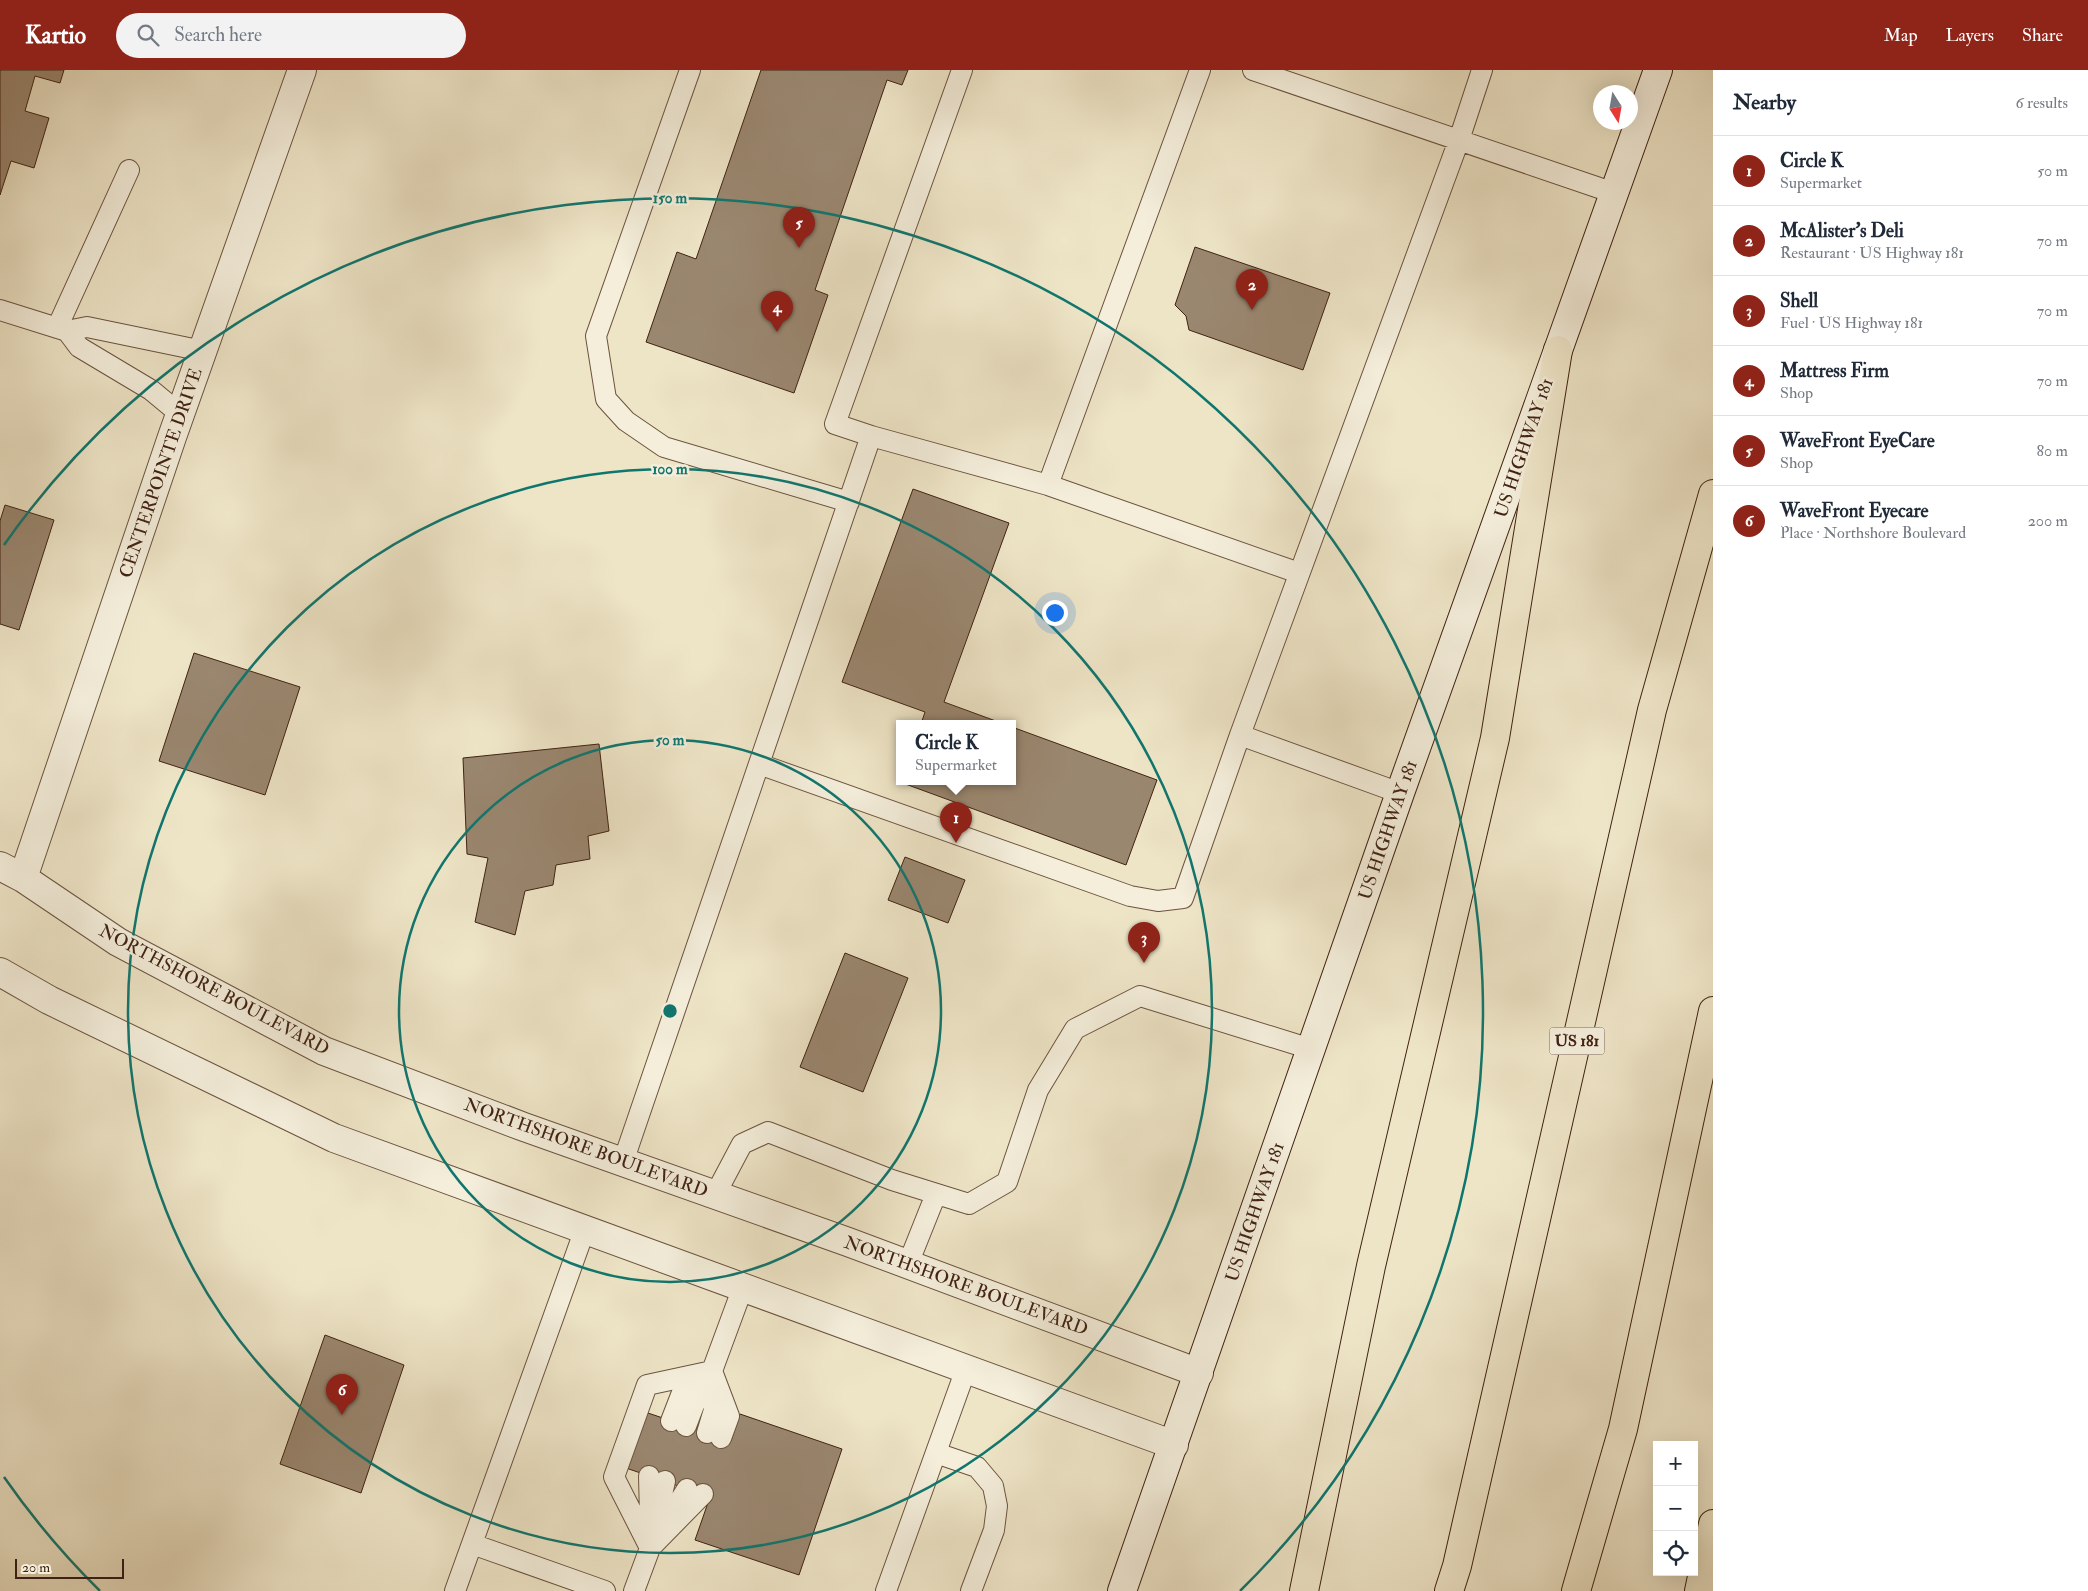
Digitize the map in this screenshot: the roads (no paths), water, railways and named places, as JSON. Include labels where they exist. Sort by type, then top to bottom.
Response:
[{"type":"highway","points":[[1304,1591],[1371,1266],[1494,738],[1558,350]]},
{"type":"highway","name":"US 181","points":[[1449,1591],[1464,1537],[1652,710],[1713,494]]},
{"type":"highway","points":[[1576,1591],[1623,1429],[1713,1011]]},
{"type":"highway","points":[[1699,1591],[1713,1524]]},
{"type":"street","name":"CENTERPOINTE DRIVE","points":[[12,872],[203,351],[302,70]]},
{"type":"street","name":"US HIGHWAY 181","points":[[1122,1591],[1400,793],[1658,70]]},
{"type":"street","name":"NORTHSHORE BOULEVARD","points":[[12,872],[118,942],[324,1051],[623,1162],[908,1264],[1199,1373]]},
{"type":"street","points":[[0,972],[49,1000],[334,1138],[1174,1445]]},
{"type":"lane","points":[[690,70],[596,336],[606,399],[626,421],[664,446],[849,502]]},
{"type":"lane","points":[[962,70],[835,424],[871,436],[1048,485],[1299,573]]},
{"type":"lane","points":[[1048,485],[1200,70]]},
{"type":"lane","points":[[1253,70],[1614,193]]},
{"type":"lane","points":[[759,764],[1130,896],[1158,901],[1183,898],[1240,735],[1459,140],[1482,70]]},
{"type":"lane","points":[[62,330],[129,170]]},
{"type":"lane","points":[[0,310],[62,330],[88,327],[203,351]]},
{"type":"lane","points":[[62,330],[79,347],[151,390],[180,414]]},
{"type":"lane","points":[[623,1162],[871,436]]},
{"type":"lane","points":[[1240,735],[1400,793]]},
{"type":"lane","points":[[715,1195],[742,1144],[768,1132],[892,1180],[969,1204],[1007,1182],[1038,1090],[1075,1029],[1140,996],[1312,1049]]},
{"type":"lane","points":[[908,1264],[936,1194]]},
{"type":"lane","points":[[455,1591],[584,1229]]},
{"type":"lane","points":[[714,1436],[712,1371],[743,1287]]},
{"type":"lane","points":[[886,1591],[966,1369]]},
{"type":"lane","points":[[679,1423],[683,1390],[712,1371]]},
{"type":"lane","points":[[650,1548],[614,1477],[648,1385],[712,1371]]},
{"type":"lane","points":[[936,1453],[976,1467],[993,1486],[997,1506],[994,1530],[971,1591]]},
{"type":"lane","points":[[634,1591],[650,1548],[657,1479]]},
{"type":"lane","points":[[650,1548],[695,1492]]},
{"type":"lane","points":[[472,1544],[596,1590]]},
{"type":"place","name":"WaveFront EyeCare","points":[[799,248]]},
{"type":"place","name":"McAlister's Deli","points":[[1252,310]]},
{"type":"place","name":"Mattress Firm","points":[[777,332]]},
{"type":"place","name":"Circle K","points":[[956,843]]},
{"type":"place","name":"Shell","points":[[1144,963]]},
{"type":"place","name":"WaveFront Eyecare","points":[[342,1415]]}]
